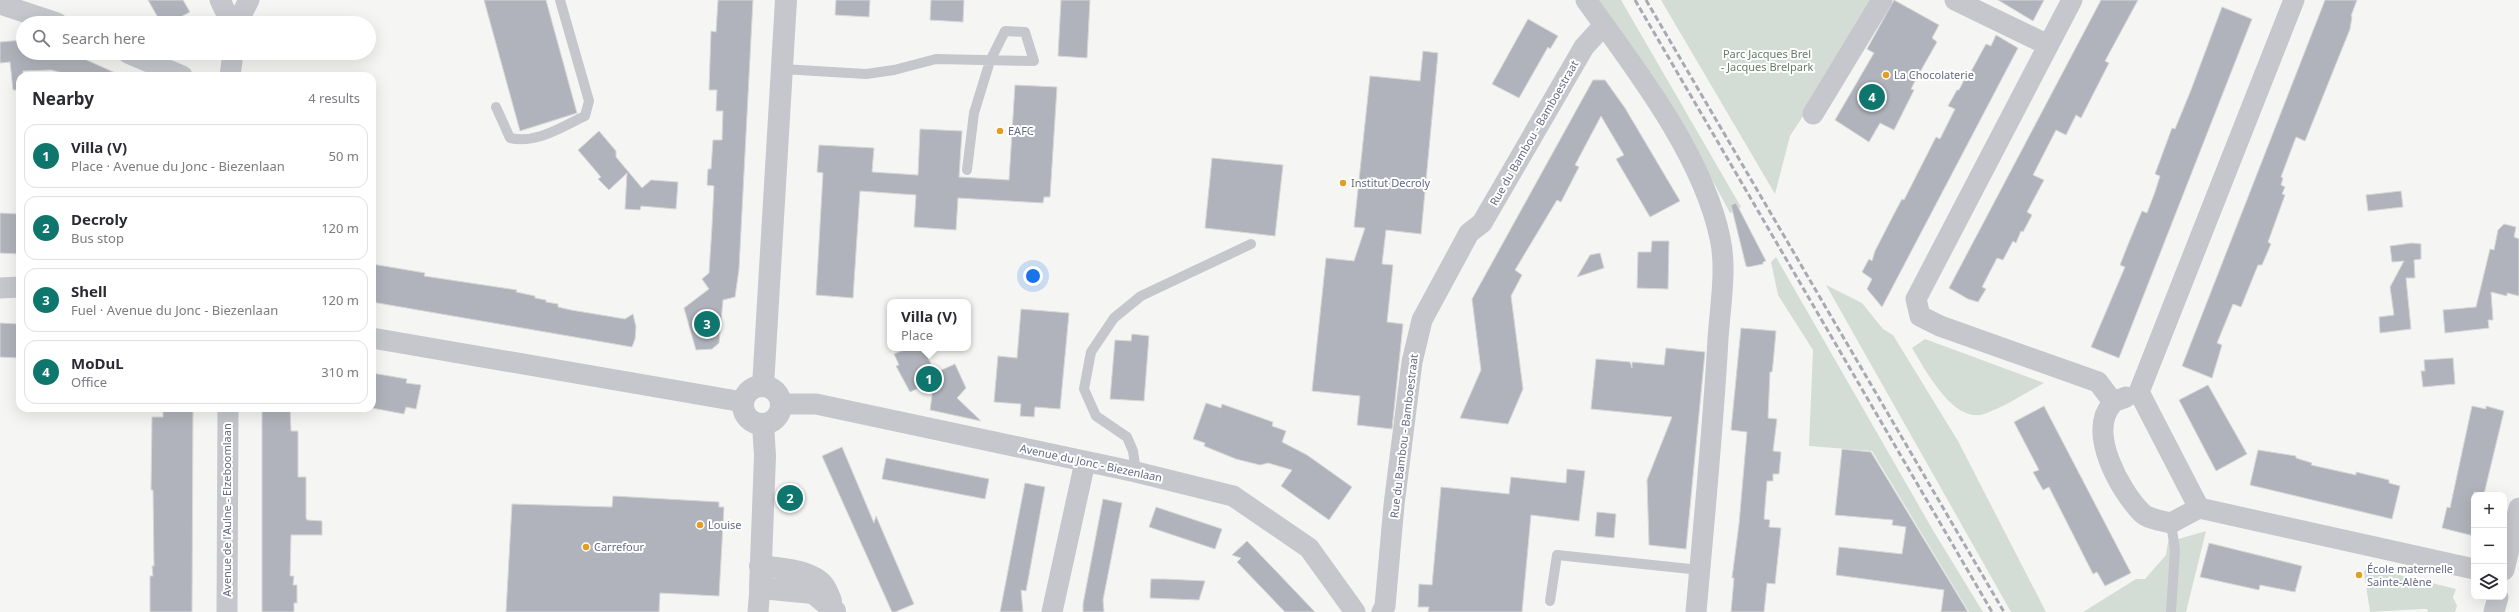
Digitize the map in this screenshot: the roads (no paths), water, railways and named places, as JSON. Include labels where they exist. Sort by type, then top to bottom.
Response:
[{"type":"street","points":[[220,0],[228,16]]},
{"type":"street","points":[[241,16],[249,0]]},
{"type":"street","points":[[763,386],[786,0]]},
{"type":"street","points":[[1586,0],[1689,155],[1710,203],[1720,239],[1722,267],[1714,414],[1696,612]]},
{"type":"street","points":[[1813,114],[1882,0]]},
{"type":"street","points":[[1955,0],[2048,45]]},
{"type":"street","points":[[2072,0],[1916,299],[1920,316],[1940,326],[2098,382],[2113,402]]},
{"type":"street","points":[[2294,0],[2139,392],[2113,402],[2103,419],[2104,446],[2119,482],[2143,515],[2171,524],[2199,508],[2471,568]]},
{"type":"street","points":[[0,4],[36,16]]},
{"type":"street","name":"Rue du Bambou - Bamboestraat","points":[[1382,612],[1386,606],[1394,505],[1412,362],[1422,320],[1469,233],[1482,223],[1584,47],[1604,25]]},
{"type":"street","points":[[144,60],[173,72]]},
{"type":"street","points":[[231,72],[232,60]]},
{"type":"street","points":[[0,288],[16,287]]},
{"type":"street","points":[[376,339],[743,402]]},
{"type":"street","points":[[763,386],[776,392],[781,404],[776,418],[763,424],[748,418],[744,411],[743,402],[750,390],[763,386]]},
{"type":"street","points":[[2139,392],[2199,508]]},
{"type":"street","name":"Avenue du Jonc - Biezenlaan","points":[[781,404],[816,404],[1136,472],[1233,496],[1309,548],[1355,612]]},
{"type":"street","name":"Avenue de l'Aulne - Elzeboomlaan","points":[[227,612],[228,412]]},
{"type":"street","points":[[758,612],[765,456],[763,424]]},
{"type":"street","points":[[1052,612],[1085,462]]},
{"type":"street","points":[[2505,564],[2519,508]]},
{"type":"street","points":[[760,566],[789,569],[808,574],[824,585],[835,612]]},
{"type":"street","points":[[760,588],[813,593],[835,612]]},
{"type":"street","points":[[2494,612],[2497,600]]},
{"type":"lane","points":[[496,107],[510,138],[520,140],[545,136],[585,116],[589,101],[560,0]]},
{"type":"lane","points":[[782,69],[866,74],[894,70],[936,59],[990,61],[1034,61],[1025,32],[1005,31],[990,61],[974,113],[967,170]]},
{"type":"lane","points":[[1136,472],[1133,451],[1127,437],[1096,416],[1084,390],[1091,352],[1114,318],[1141,296],[1251,244]]},
{"type":"lane","points":[[2171,524],[2175,550],[2171,612]]},
{"type":"lane","points":[[1550,601],[1557,555],[1700,570]]},
{"type":"railway","points":[[1635,0],[1992,612]]},
{"type":"railway","points":[[1646,0],[2004,612]]},
{"type":"place","name":"La Chocolaterie","points":[[1886,75]]},
{"type":"place","name":"MoDuL","points":[[1872,97]]},
{"type":"place","name":"EAFC","points":[[1000,131]]},
{"type":"place","name":"Institut Decroly","points":[[1343,183]]},
{"type":"place","name":"Shell","points":[[707,324]]},
{"type":"place","name":"Villa (V)","points":[[929,379]]},
{"type":"place","name":"Decroly","points":[[790,498]]},
{"type":"place","name":"Louise","points":[[700,525]]},
{"type":"place","name":"Carrefour","points":[[586,547]]},
{"type":"place","name":"École maternelle Sainte-Alène","points":[[2359,575]]},
{"type":"park label","name":"Parc Jacques Brel - Jacques Brelpark","points":[[1767,60]]}]
